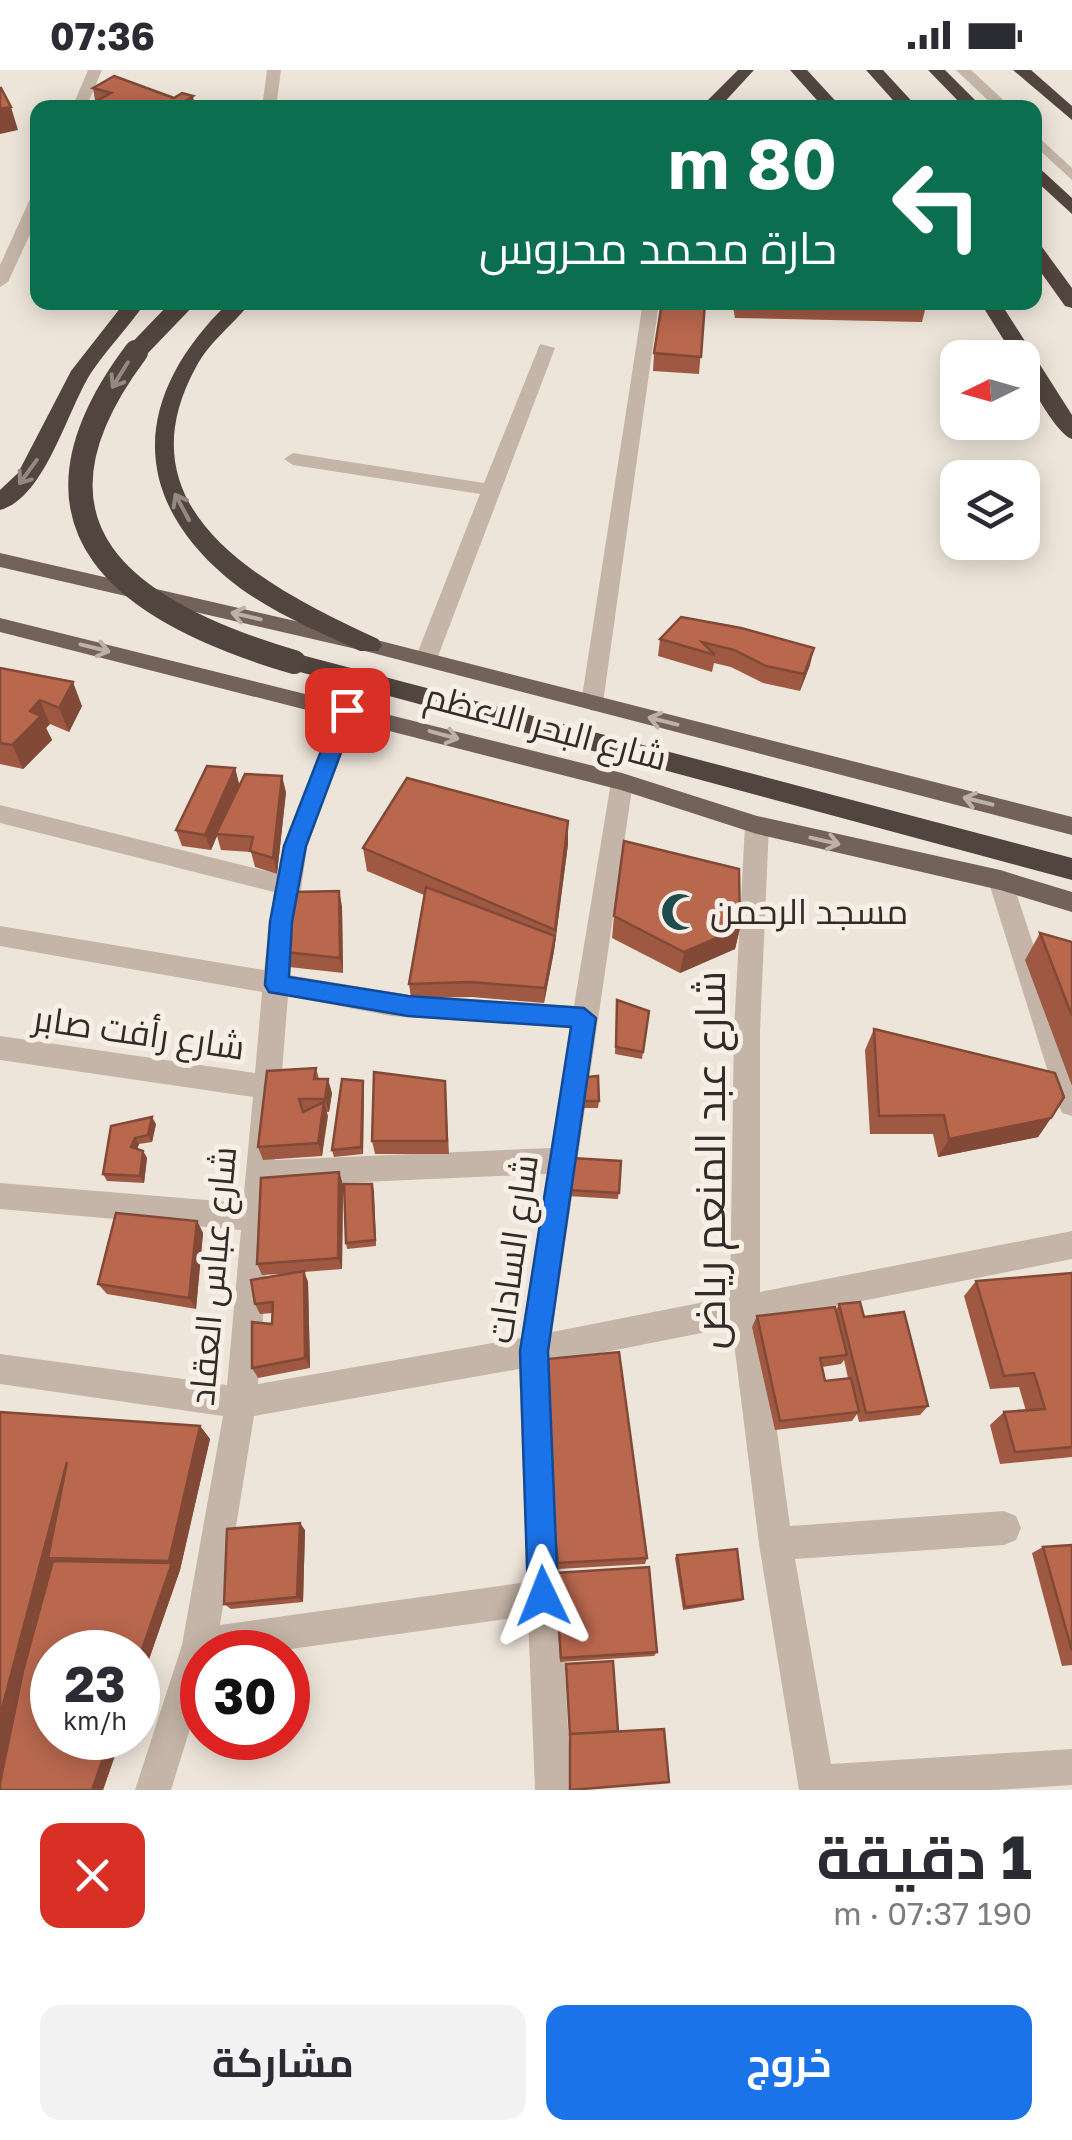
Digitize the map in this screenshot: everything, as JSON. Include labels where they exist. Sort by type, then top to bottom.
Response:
[{"type":"highway","points":[[718,100],[746,70]]},
{"type":"highway","points":[[798,70],[826,100]]},
{"type":"highway","points":[[874,70],[902,100]]},
{"type":"highway","points":[[936,70],[967,100]]},
{"type":"highway","points":[[1021,70],[1072,115]]},
{"type":"highway","points":[[1042,177],[1072,209]]},
{"type":"highway","points":[[1042,261],[1072,302]]},
{"type":"highway","points":[[0,503],[28,476],[81,371],[130,310]]},
{"type":"highway","points":[[176,310],[142,342],[92,424],[78,476],[86,530],[107,565],[128,586],[181,624],[234,646],[1072,870]]},
{"type":"highway","points":[[230,310],[186,359],[170,392],[162,428],[164,464],[177,501],[199,537],[233,571],[277,601],[369,645]]},
{"type":"highway","points":[[984,310],[1008,340]]},
{"type":"highway","points":[[1040,383],[1072,432]]},
{"type":"main road","name":"شارع البحر الاعظم","points":[[0,560],[426,659],[1072,826]]},
{"type":"main road","name":"شارع البحر الاعظم","points":[[0,626],[347,710],[622,782],[757,826],[1000,880],[1072,902]]},
{"type":"street","points":[[82,100],[96,70]]},
{"type":"street","points":[[270,100],[274,70]]},
{"type":"street","points":[[963,70],[997,100]]},
{"type":"street","points":[[1042,145],[1072,176]]},
{"type":"street","points":[[0,282],[30,216]]},
{"type":"street","points":[[592,702],[650,310]]},
{"type":"street","points":[[426,659],[546,348]]},
{"type":"street","points":[[293,459],[492,490]]},
{"type":"street","name":"شارع عباس العقاد","points":[[202,1630],[241,1403],[258,1174],[288,886],[295,846],[318,777],[347,710]]},
{"type":"street","name":"شارع السادات","points":[[552,1790],[534,1351],[622,782]]},
{"type":"street","points":[[0,814],[288,886]]},
{"type":"street","name":"شارع عبد المنعم رياض","points":[[757,826],[747,1031],[745,1307],[776,1544],[816,1787]]},
{"type":"street","points":[[1000,880],[1072,1104]]},
{"type":"street","points":[[0,936],[277,991],[408,1006],[584,1018]]},
{"type":"street","name":"شارع رأفت صابر","points":[[0,1048],[268,1087]]},
{"type":"street","points":[[258,1174],[563,1160]]},
{"type":"street","points":[[0,1196],[257,1218]]},
{"type":"street","points":[[0,1369],[241,1403],[534,1351],[1072,1244]]},
{"type":"street","points":[[776,1544],[1004,1528]]},
{"type":"street","points":[[304,1630],[543,1596]]},
{"type":"street","name":"شارع عباس العقاد","points":[[153,1790],[180,1705]]},
{"type":"street","points":[[816,1787],[1072,1767]]},
{"type":"building","points":[[114,76],[174,98],[182,93],[193,96],[187,100],[99,100],[111,93],[93,88]]},
{"type":"building","points":[[1,88],[11,107],[0,109]]},
{"type":"building","points":[[661,310],[704,310],[701,357],[654,353]]},
{"type":"building","points":[[681,617],[814,648],[804,674],[766,666],[734,650],[702,642],[715,655],[660,639]]},
{"type":"building","points":[[0,668],[73,682],[59,708],[40,700],[30,711],[41,716],[12,745],[0,743]]},
{"type":"building","points":[[207,766],[235,768],[205,835],[176,830]]},
{"type":"building","points":[[245,774],[282,776],[273,858],[250,851],[253,837],[216,834]]},
{"type":"building","points":[[407,778],[568,821],[555,930],[363,848]]},
{"type":"building","points":[[624,841],[739,869],[740,928],[684,952],[614,916]]},
{"type":"building","points":[[426,887],[555,936],[545,988],[470,982],[409,984]]},
{"type":"building","points":[[339,891],[340,958],[285,952],[293,892]]},
{"type":"building","points":[[1040,933],[1072,942],[1072,1016]]},
{"type":"building","points":[[617,1000],[649,1011],[643,1052],[616,1047]]},
{"type":"building","points":[[874,1029],[1055,1073],[1064,1097],[1051,1118],[949,1139],[944,1115],[879,1116]]},
{"type":"building","points":[[316,1068],[314,1079],[328,1079],[325,1099],[299,1099],[303,1112],[324,1102],[318,1143],[258,1147],[267,1071]]},
{"type":"building","points":[[374,1072],[445,1081],[447,1141],[372,1141]]},
{"type":"building","points":[[598,1076],[599,1101],[574,1101],[579,1078]]},
{"type":"building","points":[[342,1079],[363,1081],[361,1147],[332,1150]]},
{"type":"building","points":[[152,1117],[148,1135],[135,1138],[131,1147],[143,1151],[140,1176],[103,1174],[111,1126]]},
{"type":"building","points":[[572,1158],[621,1161],[619,1193],[568,1190]]},
{"type":"building","points":[[339,1172],[338,1258],[257,1264],[261,1178]]},
{"type":"building","points":[[344,1184],[372,1184],[375,1240],[346,1243]]},
{"type":"building","points":[[116,1213],[197,1221],[189,1298],[98,1284]]},
{"type":"building","points":[[304,1271],[305,1358],[252,1368],[252,1322],[272,1324],[273,1302],[255,1304],[251,1280]]},
{"type":"building","points":[[1072,1273],[1072,1447],[1015,1452],[1004,1412],[1045,1409],[1034,1373],[1004,1376],[976,1281]]},
{"type":"building","points":[[860,1302],[864,1317],[904,1312],[928,1406],[866,1413],[839,1304]]},
{"type":"building","points":[[835,1307],[847,1355],[820,1358],[825,1381],[851,1378],[859,1412],[780,1421],[757,1316]]},
{"type":"building","points":[[619,1352],[647,1558],[558,1563],[537,1360]]},
{"type":"building","points":[[0,1412],[200,1426],[169,1561],[48,1558],[67,1462],[0,1716]]},
{"type":"building","points":[[300,1523],[297,1597],[224,1604],[227,1529]]},
{"type":"building","points":[[1072,1545],[1072,1651],[1043,1547]]},
{"type":"building","points":[[737,1549],[743,1599],[685,1607],[677,1555]]},
{"type":"building","points":[[53,1561],[172,1563],[149,1630],[34,1630]]},
{"type":"building","points":[[649,1567],[657,1652],[561,1658],[555,1573]]},
{"type":"building","points":[[30,1645],[30,1760],[102,1760],[92,1790],[0,1790]]},
{"type":"building","points":[[613,1661],[618,1731],[570,1735],[566,1664]]},
{"type":"building","points":[[664,1729],[669,1782],[570,1790],[570,1734]]},
{"type":"place","name":"مسجد الرحمن","points":[[680,912]]},
{"type":"route","points":[[347,710],[318,777],[295,846],[281,922],[277,985],[408,1006],[584,1018],[534,1351],[543,1596]]}]
